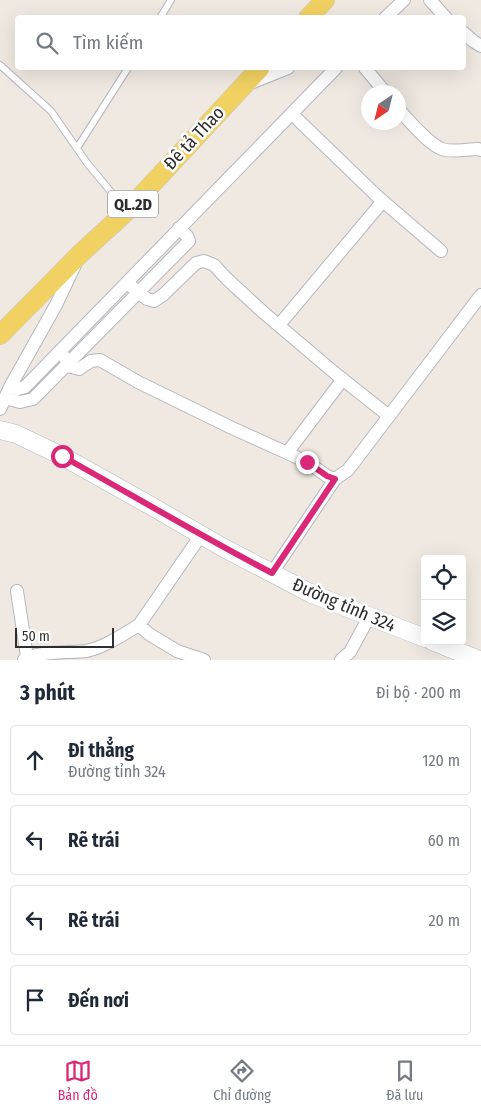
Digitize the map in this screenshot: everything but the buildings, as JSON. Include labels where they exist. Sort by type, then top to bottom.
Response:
[{"type":"main road","points":[[311,15],[325,0]]},
{"type":"main road","name":"Đê tả Thao","points":[[0,335],[80,254],[127,211],[258,70]]},
{"type":"main road","name":"Đường tỉnh 324","points":[[0,430],[16,434],[54,452],[201,535],[312,594],[421,636]]},
{"type":"main road","points":[[442,645],[479,660]]},
{"type":"street","points":[[388,15],[404,0]]},
{"type":"street","points":[[430,0],[443,15]]},
{"type":"street","points":[[466,35],[481,46]]},
{"type":"street","points":[[241,87],[283,70]]},
{"type":"street","points":[[5,398],[18,389],[25,387],[334,70]]},
{"type":"street","points":[[366,70],[378,85]]},
{"type":"street","points":[[292,114],[383,202],[440,251]]},
{"type":"street","points":[[406,117],[431,143],[442,149],[453,151],[481,150]]},
{"type":"street","points":[[278,325],[383,202]]},
{"type":"street","points":[[5,398],[20,402],[32,399],[189,241],[179,228]]},
{"type":"street","points":[[5,398],[56,305],[80,254]]},
{"type":"street","points":[[127,282],[147,299],[154,301],[163,295],[196,263],[204,261],[214,265],[278,325],[343,380],[390,416]]},
{"type":"street","points":[[272,573],[335,479],[348,470],[481,295]]},
{"type":"street","points":[[60,351],[71,367],[79,369],[91,361],[100,360],[138,382],[213,419],[307,462],[327,476],[335,479]]},
{"type":"street","points":[[288,453],[343,380]]},
{"type":"street","points":[[17,591],[26,659],[46,654],[87,650],[114,640],[139,625],[201,535]]},
{"type":"street","points":[[341,660],[350,652],[369,617]]},
{"type":"street","points":[[139,625],[177,651],[204,660]]},
{"type":"lane","points":[[162,15],[171,0]]},
{"type":"lane","points":[[0,65],[51,111],[87,163],[127,211]]},
{"type":"lane","points":[[77,148],[127,70]]},
{"type":"route","points":[[62,456],[222,547],[272,573],[335,479],[327,476],[307,462]]}]
